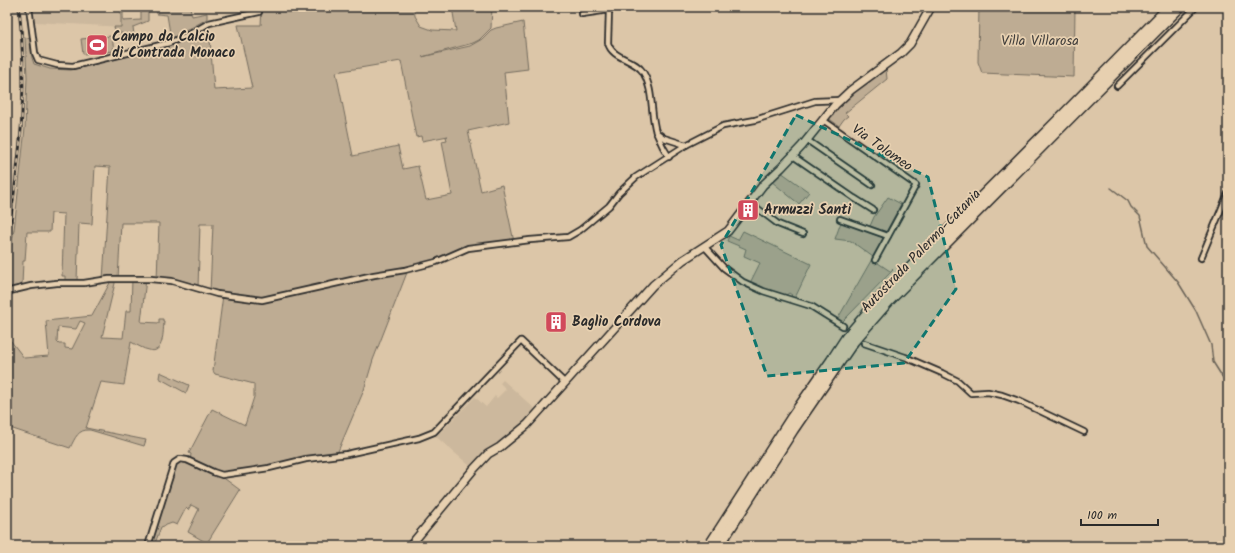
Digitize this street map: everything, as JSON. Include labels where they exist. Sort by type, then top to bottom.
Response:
[{"type":"highway","name":"Autostrada Palermo-Catania","points":[[709,546],[792,417],[846,338],[876,302],[1169,7]]},
{"type":"highway","name":"Autostrada Palermo-Catania","points":[[719,546],[793,430],[854,341],[889,302],[1180,7]]},
{"type":"street","points":[[29,7],[35,53],[38,60],[57,65],[73,66],[169,43],[190,34],[209,23],[259,12],[259,7]]},
{"type":"street","points":[[410,546],[473,470],[488,454],[500,447],[527,425],[653,285],[683,260],[728,231],[763,185],[793,156],[840,100],[851,90],[901,53],[910,44],[931,7]]},
{"type":"street","points":[[1118,86],[1196,7]]},
{"type":"street","points":[[582,14],[609,10],[609,48],[642,70],[648,81],[656,132],[662,147],[669,157]]},
{"type":"street","points":[[7,293],[31,286],[57,283],[109,279],[151,279],[172,281],[216,294],[262,300],[374,275],[405,270],[436,262],[468,248],[568,237],[580,230],[609,206],[619,193],[636,177],[686,145],[723,126],[755,120],[815,101],[840,100]]},
{"type":"street","name":"Via Tolomeo","points":[[823,120],[916,185],[874,260]]},
{"type":"street","points":[[656,132],[667,139],[686,145]]},
{"type":"street","points":[[662,147],[662,142],[664,139],[667,139]]},
{"type":"street","points":[[807,140],[872,185]]},
{"type":"street","points":[[793,156],[873,210]]},
{"type":"street","points":[[1201,258],[1228,193]]},
{"type":"street","points":[[749,202],[778,224],[803,234]]},
{"type":"street","points":[[840,219],[888,236]]},
{"type":"street","points":[[704,246],[724,268],[743,282],[763,291],[811,306],[843,326]]},
{"type":"street","points":[[148,546],[174,463],[180,458],[222,475],[269,468],[306,459],[347,454],[419,438],[434,432],[521,341],[565,383]]},
{"type":"street","points":[[864,343],[905,357],[942,373],[958,381],[971,393],[988,392],[1014,399],[1084,432]]},
{"type":"highlighted area","points":[[796,115],[928,177],[956,289],[904,363],[767,376],[721,245]]},
{"type":"shaded area","points":[[33,7],[123,7],[123,27],[35,22]]},
{"type":"shaded area","points":[[503,380],[535,409],[519,428],[499,444],[487,451],[470,466],[434,435],[438,430],[441,432],[475,397],[486,407],[495,396],[497,398],[506,389],[500,383]]},
{"type":"green space","points":[[121,7],[123,7],[123,21],[141,20],[141,7],[148,7],[148,21],[133,27],[134,35],[123,37],[122,33],[116,33],[114,27],[121,27]]},
{"type":"green space","points":[[156,7],[190,7],[192,16],[207,13],[207,19],[171,39],[167,15],[157,14]]},
{"type":"green space","points":[[262,7],[414,7],[415,16],[421,26],[432,30],[456,31],[452,7],[492,7],[491,28],[479,40],[422,57],[470,46],[482,39],[491,30],[523,22],[528,69],[504,72],[509,122],[468,131],[481,191],[502,185],[514,242],[468,248],[408,270],[373,360],[364,390],[336,456],[221,476],[240,490],[207,543],[188,532],[199,509],[191,505],[188,510],[186,508],[177,525],[172,523],[161,527],[154,546],[148,546],[174,463],[180,459],[190,461],[191,454],[189,453],[212,409],[245,425],[254,397],[254,384],[215,374],[213,371],[223,295],[210,292],[213,224],[200,224],[198,288],[157,280],[159,223],[121,223],[118,279],[116,279],[102,337],[123,338],[126,311],[131,311],[132,279],[146,279],[141,322],[159,323],[159,319],[163,319],[163,336],[160,346],[154,351],[144,349],[131,342],[124,385],[101,382],[86,428],[146,440],[144,446],[86,430],[77,435],[70,448],[7,427],[7,336],[24,358],[49,356],[46,321],[92,316],[112,279],[103,280],[110,167],[95,166],[92,224],[79,223],[77,281],[65,281],[65,276],[62,276],[64,214],[51,213],[50,232],[27,232],[25,261],[23,261],[22,285],[7,289],[7,264],[14,230],[25,128],[27,77],[25,37],[30,39],[34,64],[50,69],[71,70],[173,45],[189,38],[198,31],[209,26],[214,90],[252,88],[238,25],[261,25]],"holes":[[[401,61],[416,137],[421,136],[422,141],[448,136],[446,137],[447,140],[442,141],[452,195],[426,200],[418,166],[403,169],[398,146],[353,156],[336,72]],[[80,321],[85,323],[72,349],[65,348],[65,344],[59,344],[57,342],[58,327],[76,329]]]},
{"type":"green space","name":"Villa Villarosa","points":[[979,7],[1075,7],[1074,77],[982,73],[978,62]]},
{"type":"green space","name":"Campo da Calcio di Contrada Monaco","points":[[112,36],[114,51],[83,54],[81,39]]},
{"type":"green space","points":[[886,69],[887,79],[845,113],[848,116],[839,126],[827,117],[829,114],[833,116],[833,112],[838,105],[850,93]]},
{"type":"green space","points":[[781,172],[809,192],[799,204],[771,181]]},
{"type":"green space","points":[[888,197],[901,204],[886,232],[870,226],[874,217]]},
{"type":"green space","points":[[841,222],[884,238],[873,257],[851,241],[835,239]]},
{"type":"green space","points":[[743,231],[811,264],[795,298],[790,297],[792,295],[789,293],[786,295],[773,292],[750,283],[760,263],[744,256],[746,249],[727,241],[729,236],[738,240]]},
{"type":"green space","points":[[872,259],[890,271],[892,269],[893,270],[843,321],[844,325],[837,320]]},
{"type":"green space","points":[[160,372],[189,385],[186,393],[159,378]]},
{"type":"waterway","points":[[1111,188],[1128,201],[1131,207],[1140,216],[1147,246],[1178,282],[1196,311],[1211,345],[1213,362],[1225,381],[1228,389]]},
{"type":"railway","points":[[7,244],[18,163],[22,114],[23,60],[19,7]]},
{"type":"place","name":"Campo da Calcio di Contrada Monaco","points":[[97,45]]},
{"type":"place","name":"Armuzzi Santi","points":[[748,210]]},
{"type":"place","name":"Baglio Cordova","points":[[556,322]]}]
